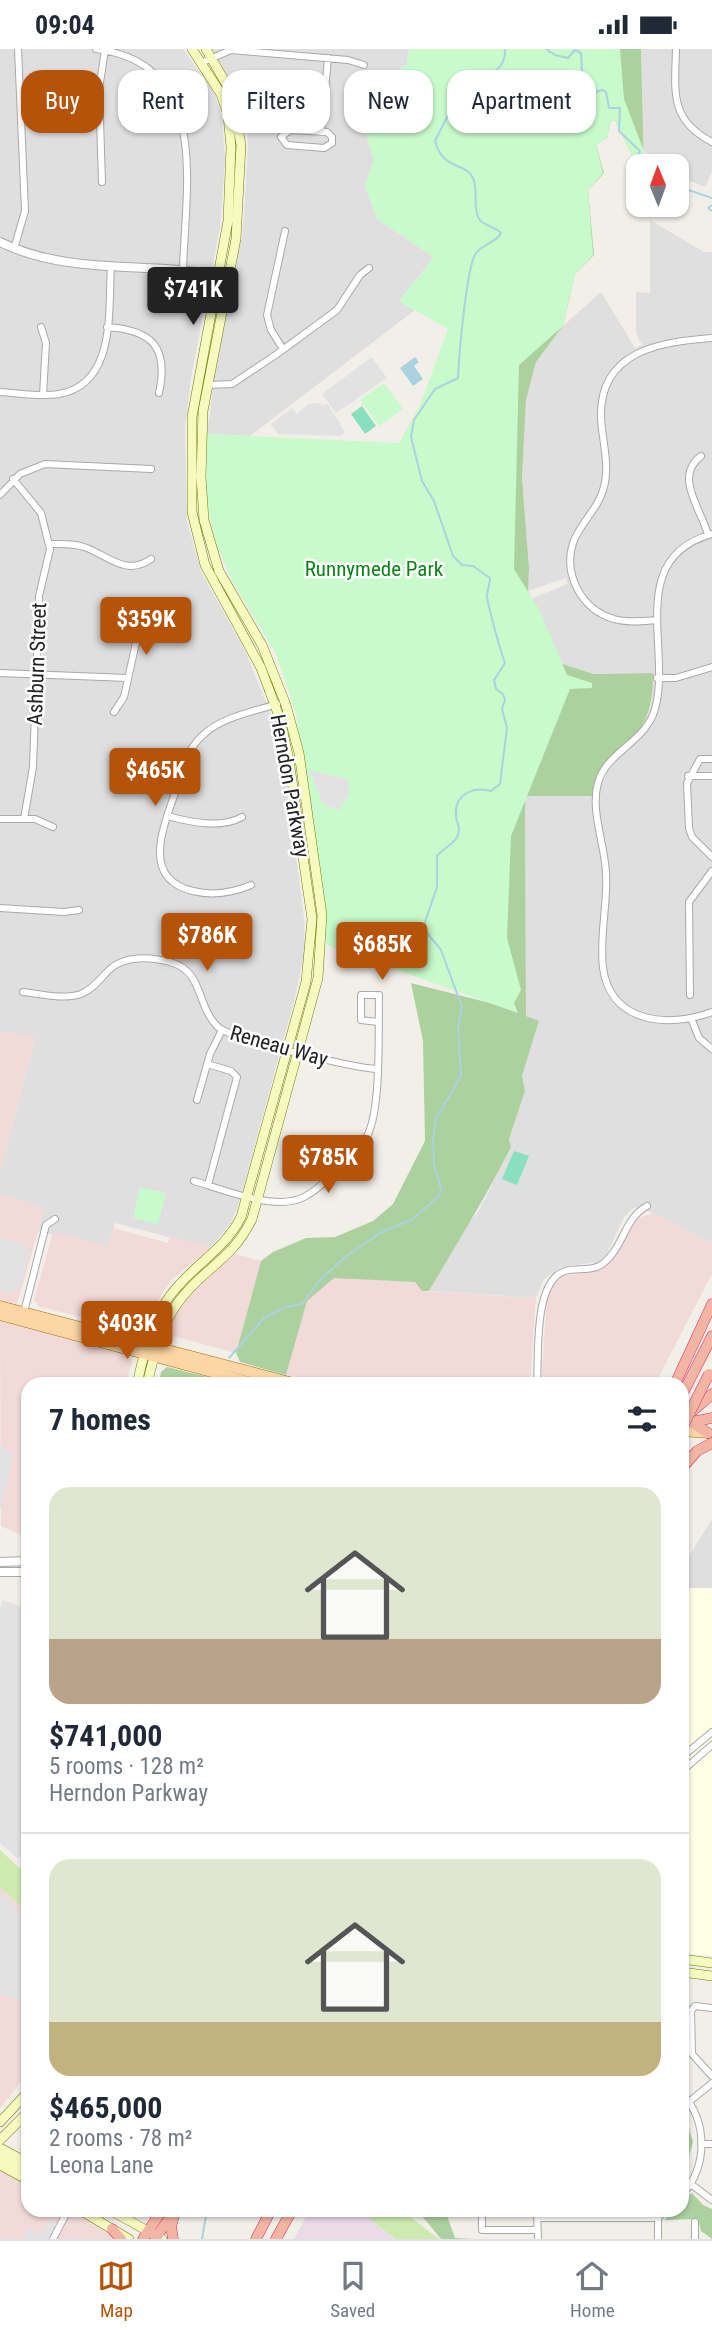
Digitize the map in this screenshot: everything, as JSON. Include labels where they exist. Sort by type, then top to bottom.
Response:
[{"type":"highway","points":[[677,1377],[712,1304]]},
{"type":"highway","points":[[689,1381],[712,1336]]},
{"type":"highway","points":[[674,1377],[679,1371]]},
{"type":"highway","points":[[689,1412],[711,1371]]},
{"type":"highway","points":[[689,1416],[712,1394]]},
{"type":"highway","points":[[689,1420],[712,1418]]},
{"type":"highway","points":[[689,1424],[711,1436],[689,1460]]},
{"type":"highway","points":[[153,2237],[160,2217]]},
{"type":"highway","points":[[153,2237],[170,2217]]},
{"type":"highway","points":[[173,2239],[171,2226],[174,2217]]},
{"type":"highway","points":[[254,2239],[262,2217]]},
{"type":"highway","points":[[254,2239],[267,2217]]},
{"type":"highway","points":[[276,2239],[288,2217]]},
{"type":"highway","points":[[112,2229],[121,2239]]},
{"type":"main road","name":"Herndon Parkway","points":[[140,1377],[169,1296],[230,1236],[248,1197],[320,966],[322,915],[299,753],[257,637],[223,580],[208,540],[201,488],[202,426],[223,276],[229,209],[231,136],[221,94],[203,62],[192,49]]},
{"type":"main road","name":"Herndon Parkway","points":[[209,53],[232,94],[241,134],[238,218],[197,383],[190,481],[198,543],[214,584],[280,703]]},
{"type":"main road","name":"Herndon Parkway","points":[[148,1377],[150,1351],[169,1314],[183,1295],[239,1242],[252,1219],[293,1051]]},
{"type":"main road","points":[[0,1306],[23,1317]]},
{"type":"main road","points":[[0,1315],[23,1317],[150,1351],[234,1377]]},
{"type":"main road","points":[[150,1351],[266,1377]]},
{"type":"main road","points":[[689,1960],[712,1963]]},
{"type":"main road","points":[[689,1973],[712,1976]]},
{"type":"main road","points":[[0,2122],[21,2100]]},
{"type":"main road","points":[[0,2140],[21,2119]]},
{"type":"main road","points":[[0,2148],[21,2159]]},
{"type":"main road","points":[[0,2156],[21,2168]]},
{"type":"main road","points":[[0,2165],[21,2176]]},
{"type":"main road","points":[[92,2217],[128,2239]]},
{"type":"main road","points":[[121,2217],[153,2237]]},
{"type":"street","points":[[14,249],[25,211],[18,49]]},
{"type":"street","points":[[96,49],[130,58],[151,71],[172,95],[182,117],[186,143],[183,270]]},
{"type":"street","points":[[676,49],[678,109],[693,131],[712,142]]},
{"type":"street","points":[[103,182],[99,89],[105,50]]},
{"type":"street","points":[[203,62],[209,53],[231,50],[328,58],[364,65]]},
{"type":"street","points":[[327,70],[328,58]]},
{"type":"street","points":[[287,130],[321,132],[332,137],[332,143],[327,148],[287,145],[282,140],[282,134],[287,130]]},
{"type":"street","points":[[283,349],[271,330],[267,314],[285,231]]},
{"type":"street","points":[[0,242],[50,261],[183,270],[223,276]]},
{"type":"street","points":[[0,392],[43,395],[67,392],[89,378],[103,355],[111,265]]},
{"type":"street","points":[[197,383],[225,387],[240,380],[337,310],[360,275],[369,268]]},
{"type":"street","points":[[41,327],[46,343],[43,395]]},
{"type":"street","points":[[107,327],[139,332],[156,347],[163,370],[159,393]]},
{"type":"street","points":[[657,620],[620,621],[595,610],[577,589],[571,570],[571,552],[577,534],[604,488],[606,469],[602,407],[613,376],[626,360],[644,349],[663,343],[712,338]]},
{"type":"street","points":[[701,456],[689,470],[688,483],[710,535],[689,544],[667,567],[657,595],[657,702],[651,720],[639,737],[606,767],[597,789],[606,871],[603,969],[614,996],[636,1015],[664,1022],[712,1012]]},
{"type":"street","points":[[0,495],[13,479],[28,469],[45,464],[151,469]]},
{"type":"street","name":"Ashburn Street","points":[[13,479],[41,513],[50,544],[49,560],[39,596],[33,767],[24,819]]},
{"type":"street","points":[[50,544],[85,547],[126,566],[140,565],[151,559]]},
{"type":"street","points":[[114,712],[124,697],[139,629]]},
{"type":"street","points":[[657,678],[676,678],[712,667]]},
{"type":"street","points":[[0,673],[128,678]]},
{"type":"street","points":[[251,885],[234,892],[219,893],[177,887],[169,880],[160,857],[160,843],[185,760],[202,736],[219,724],[280,703]]},
{"type":"street","points":[[712,759],[701,759],[688,776],[688,828],[692,837],[712,857]]},
{"type":"street","points":[[688,776],[712,776]]},
{"type":"street","points":[[167,816],[189,822],[223,823],[243,817]]},
{"type":"street","points":[[0,819],[43,821],[53,827]]},
{"type":"street","points":[[690,995],[689,902],[712,871]]},
{"type":"street","points":[[0,908],[64,912],[79,910]]},
{"type":"street","name":"Reneau Way","points":[[23,992],[77,995],[92,988],[111,968],[121,962],[137,958],[166,961],[182,966],[191,974],[200,988],[208,1015],[222,1030],[345,1065],[377,1069]]},
{"type":"street","points":[[194,1181],[258,1199],[285,1203],[302,1199],[366,1138],[374,1118],[377,1069],[379,995],[361,995],[361,1020],[378,1022]]},
{"type":"street","points":[[691,1018],[699,1038],[712,1049]]},
{"type":"street","points":[[197,1100],[207,1064],[222,1030]]},
{"type":"street","points":[[207,1064],[231,1071],[237,1077],[208,1185]]},
{"type":"street","points":[[538,1377],[543,1300],[548,1283],[564,1271],[592,1269],[604,1264],[633,1215],[647,1206]]},
{"type":"street","points":[[23,1317],[46,1225],[55,1219]]},
{"type":"street","points":[[0,1562],[21,1561]]},
{"type":"street","points":[[0,1572],[21,1572]]},
{"type":"street","points":[[689,1751],[712,1733]]},
{"type":"street","points":[[689,1765],[712,1745]]},
{"type":"street","points":[[712,2008],[692,2007],[691,2039],[696,2063],[712,2076]]},
{"type":"street","points":[[689,2188],[700,2166],[701,2144],[698,2120],[690,2101],[712,2084]]},
{"type":"street","points":[[701,2144],[712,2144]]},
{"type":"street","points":[[692,2185],[712,2200]]},
{"type":"street","points":[[53,2239],[64,2217]]},
{"type":"street","points":[[482,2217],[482,2230],[537,2230]]},
{"type":"street","points":[[538,2239],[537,2218],[562,2217]]},
{"type":"street","points":[[653,2217],[658,2218],[658,2239]]},
{"type":"street","points":[[695,2223],[695,2239]]},
{"type":"shaded area","points":[[0,49],[183,49],[198,70],[118,70],[118,133],[208,133],[208,84],[214,92],[222,116],[225,159],[220,227],[191,378],[185,428],[187,521],[201,572],[245,651],[274,721],[283,757],[304,917],[305,951],[239,1203],[231,1223],[210,1248],[115,1223],[107,1248],[38,1231],[45,1208],[0,1194],[0,1172],[35,1038],[0,1031]]},
{"type":"shaded area","points":[[212,49],[409,49],[407,65],[397,70],[344,70],[344,133],[366,133],[374,160],[365,186],[377,219],[434,257],[399,301],[415,310],[250,436],[207,434],[215,371],[243,232],[247,133],[330,133],[330,70],[224,70]]},
{"type":"shaded area","points":[[641,49],[712,49],[712,172],[705,187],[690,181],[690,154],[648,154],[644,151]]},
{"type":"shaded area","points":[[650,220],[704,252],[712,252],[712,1244],[653,1213],[635,1207],[624,1217],[608,1252],[598,1262],[561,1267],[544,1279],[536,1298],[429,1291],[468,1223],[478,1212],[511,1147],[509,1139],[525,1091],[522,1076],[539,1022],[526,1016],[525,796],[592,788],[601,766],[642,727],[651,705],[653,673],[594,674],[562,664],[532,598],[568,584],[566,578],[528,591],[529,568],[522,477],[526,400],[536,362],[563,326],[601,292],[635,348],[642,345],[636,333],[636,292],[650,293]]},
{"type":"shaded area","points":[[372,357],[387,378],[336,413],[322,394]]},
{"type":"shaded area","points":[[320,403],[322,406],[327,403],[345,432],[341,436],[278,434],[271,424],[292,408],[297,414],[308,404]]},
{"type":"shaded area","points":[[309,770],[348,779],[349,793],[340,810],[323,804]]},
{"type":"shaded area","points":[[0,1031],[35,1037],[0,1172]]},
{"type":"shaded area","points":[[0,1194],[45,1208],[17,1304],[0,1300]]},
{"type":"shaded area","points":[[653,1213],[712,1244],[712,1274],[659,1377],[541,1377],[547,1298],[552,1284],[563,1276],[602,1270],[613,1259],[635,1219]]},
{"type":"shaded area","points":[[113,1228],[168,1243],[170,1236],[212,1247],[172,1279],[154,1306],[146,1328],[139,1332],[38,1306],[34,1300],[53,1232],[108,1246]]},
{"type":"shaded area","points":[[0,1238],[26,1245],[25,1249],[30,1250],[19,1291],[14,1289],[12,1294],[0,1291]]},
{"type":"shaded area","points":[[235,1254],[261,1261],[236,1353],[173,1336],[169,1327],[187,1295]]},
{"type":"shaded area","points":[[333,1277],[415,1282],[423,1291],[536,1298],[530,1377],[286,1375],[307,1300]]},
{"type":"shaded area","points":[[0,1321],[129,1354],[132,1362],[128,1377],[21,1377],[21,1535],[1,1526]]},
{"type":"shaded area","points":[[0,1444],[14,1456],[0,1510]]},
{"type":"shaded area","points":[[712,1519],[712,1588],[689,1588],[689,1556]]},
{"type":"shaded area","points":[[689,1588],[712,1588],[712,1956],[689,1954]]},
{"type":"shaded area","points":[[3,1600],[21,1606],[21,1856],[17,1858],[0,1843],[0,1608]]},
{"type":"shaded area","points":[[0,1886],[21,1905],[21,2082],[0,2108]]},
{"type":"shaded area","points":[[0,1893],[21,1912],[21,2001],[0,1995]]},
{"type":"shaded area","points":[[0,2171],[21,2182],[21,2217],[83,2217],[110,2233],[114,2239],[0,2239]]},
{"type":"shaded area","points":[[306,2217],[368,2217],[394,2239],[294,2239]]},
{"type":"shaded area","points":[[49,2219],[56,2223],[56,2239],[23,2239],[28,2228],[41,2235]]},
{"type":"green space","name":"Runnymede Park","points":[[409,49],[620,49],[624,99],[644,151],[644,154],[631,154],[615,120],[611,121],[607,138],[596,145],[603,173],[588,190],[593,255],[575,274],[563,326],[519,365],[514,569],[540,611],[567,675],[592,683],[592,688],[570,689],[511,836],[507,938],[521,990],[514,1003],[518,1013],[327,945],[296,713],[276,654],[232,581],[215,541],[206,497],[207,434],[399,443],[420,405],[448,329],[399,301],[434,257],[377,219],[365,186],[374,160],[366,133],[433,133],[433,70],[397,70],[407,65]]},
{"type":"green space","points":[[518,49],[641,49],[644,154],[631,154],[615,120],[611,121],[607,138],[596,145],[604,173],[588,190],[594,255],[575,274],[563,326],[536,362],[526,400],[522,477],[529,568],[528,591],[562,664],[594,674],[653,673],[651,700],[643,725],[632,740],[601,770],[592,796],[525,796],[526,1016],[539,1021],[522,1076],[525,1091],[509,1139],[511,1147],[492,1184],[429,1291],[422,1291],[415,1282],[334,1278],[307,1301],[286,1375],[240,1362],[236,1353],[261,1261],[273,1252],[306,1238],[335,1237],[373,1221],[393,1204],[425,1141],[423,1041],[411,983],[494,1004],[516,133],[596,133],[596,70],[517,70]]},
{"type":"green space","points":[[384,383],[403,409],[379,426],[360,400]]},
{"type":"green space","points":[[362,406],[376,426],[365,434],[351,414]]},
{"type":"green space","points":[[514,1151],[529,1156],[517,1185],[502,1179]]},
{"type":"green space","points":[[140,1187],[166,1193],[158,1224],[133,1218]]},
{"type":"green space","points":[[167,1367],[208,1377],[160,1377],[161,1372]]},
{"type":"green space","points":[[0,1850],[21,1870],[21,1906],[0,1887]]},
{"type":"green space","points":[[689,2129],[693,2142],[689,2156]]},
{"type":"green space","points":[[692,2193],[703,2205],[712,2209],[712,2239],[701,2231],[698,2219],[665,2220],[667,2217],[689,2217],[689,2195]]},
{"type":"green space","points":[[368,2217],[410,2217],[439,2239],[395,2239]]},
{"type":"green space","points":[[423,2217],[448,2217],[455,2238],[474,2239],[441,2239]]},
{"type":"water","points":[[415,357],[419,362],[414,366],[423,379],[413,386],[400,368]]},
{"type":"waterway","points":[[229,1358],[264,1318],[285,1307],[302,1304],[319,1281],[344,1258],[380,1233],[413,1219],[439,1196],[441,1190],[434,1164],[433,1140],[436,1119],[461,1076],[458,1029],[462,1007],[441,950],[423,928],[437,887],[437,856],[458,834],[458,802],[466,793],[491,791],[500,784],[507,728],[502,709],[505,700],[503,694],[496,689],[494,680],[505,663],[487,595],[490,578],[473,566],[462,565],[453,556],[434,501],[422,481],[411,437],[414,420],[435,389],[458,378],[472,262],[476,253],[501,233],[479,218],[475,183],[470,173],[443,157],[435,141],[448,115],[453,89],[495,71],[501,66],[505,49]]},
{"type":"waterway","points":[[546,49],[555,55],[568,58],[575,50],[581,53],[582,71],[578,92],[582,96],[602,90],[606,92],[609,108],[620,108],[619,131],[640,151],[639,154]]},
{"type":"waterway","points":[[690,190],[712,198]]},
{"type":"waterway","points":[[712,205],[708,208],[712,211]]},
{"type":"waterway","points":[[202,2239],[206,2217]]}]
